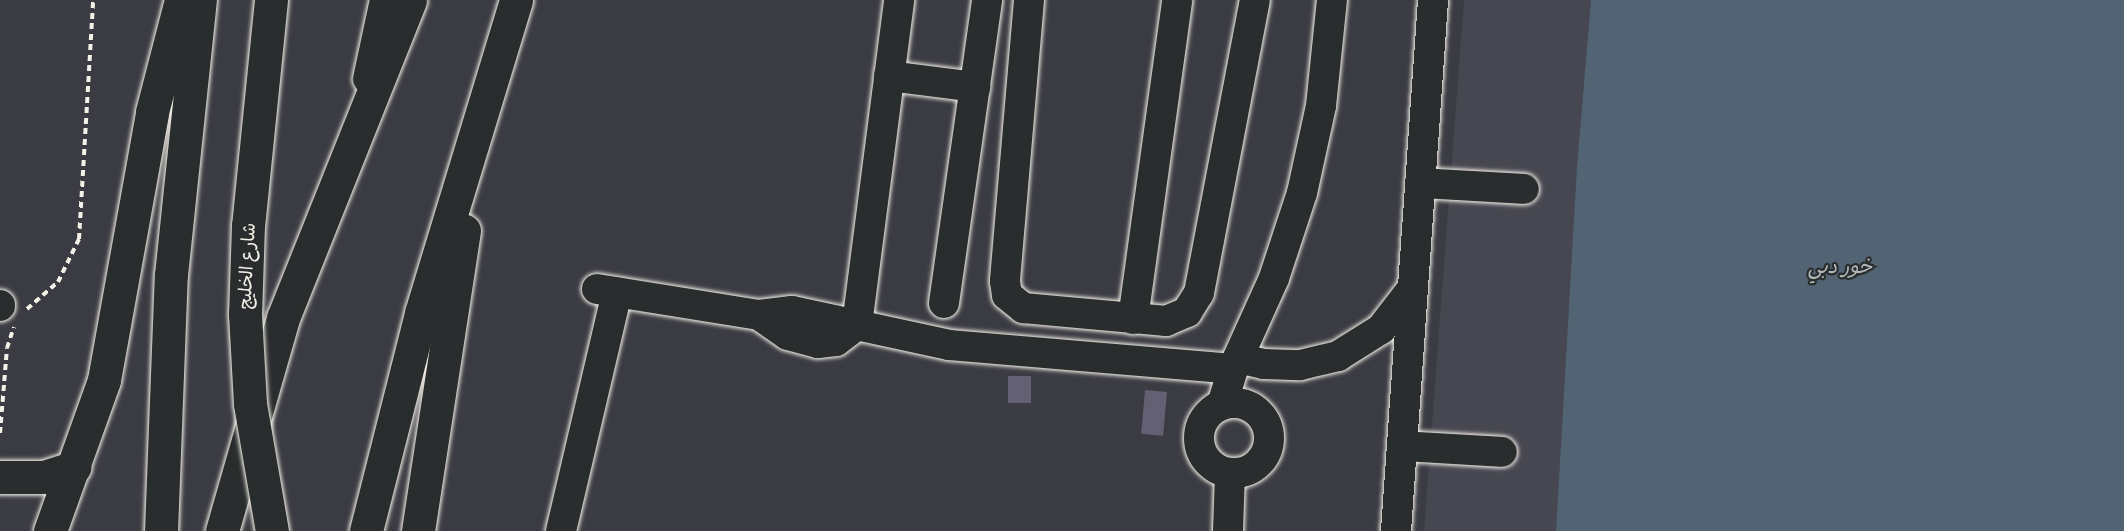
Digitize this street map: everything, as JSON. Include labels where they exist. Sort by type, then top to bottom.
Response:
[{"type":"main road","points":[[50,531],[104,380],[152,112],[181,0]]},
{"type":"main road","points":[[161,531],[171,274],[200,0]]},
{"type":"main road","name":"شارع الخليج","points":[[271,0],[248,225],[245,314],[250,404],[272,531]]},
{"type":"main road","points":[[222,531],[283,318],[410,0]]},
{"type":"main road","points":[[366,531],[421,313],[511,15]]},
{"type":"main road","points":[[418,531],[454,287],[511,15]]},
{"type":"main road","points":[[0,477],[44,477],[74,467]]},
{"type":"street","points":[[358,126],[385,0]]},
{"type":"street","points":[[856,326],[899,0]]},
{"type":"street","points":[[944,303],[987,0]]},
{"type":"street","points":[[1029,0],[1005,281],[1007,295],[1023,309],[1133,319],[1173,320],[1192,307],[1199,293],[1255,0]]},
{"type":"street","points":[[1133,319],[1177,0]]},
{"type":"street","points":[[1222,405],[1235,363],[1274,278],[1302,193],[1321,106],[1332,0]]},
{"type":"street","points":[[1396,531],[1433,0]]},
{"type":"street","points":[[889,76],[975,87]]},
{"type":"street","points":[[1420,183],[1524,189]]},
{"type":"street","points":[[561,531],[607,290],[759,315],[792,311],[949,345],[1300,365],[1338,356],[1381,329],[1411,290]]},
{"type":"street","points":[[1233,403],[1253,408],[1267,424],[1270,434],[1269,445],[1260,464],[1241,473],[1230,474],[1220,471],[1204,457],[1199,437],[1206,418],[1222,405],[1233,403]]},
{"type":"street","points":[[1402,446],[1502,452]]},
{"type":"street","points":[[1228,531],[1230,474]]},
{"type":"path","points":[[0,432],[7,348],[14,327],[27,308],[58,282],[79,239],[93,0]]},
{"type":"shaded area","points":[[1464,0],[1591,0],[1577,166],[1556,531],[1424,531]]},
{"type":"water","name":"خور دبي","points":[[1591,0],[2124,0],[2124,531],[1556,531],[1577,166]]},
{"type":"building","points":[[1008,376],[1031,376],[1031,403],[1008,403]]},
{"type":"building","points":[[1145,390],[1167,392],[1163,436],[1141,434]]}]
